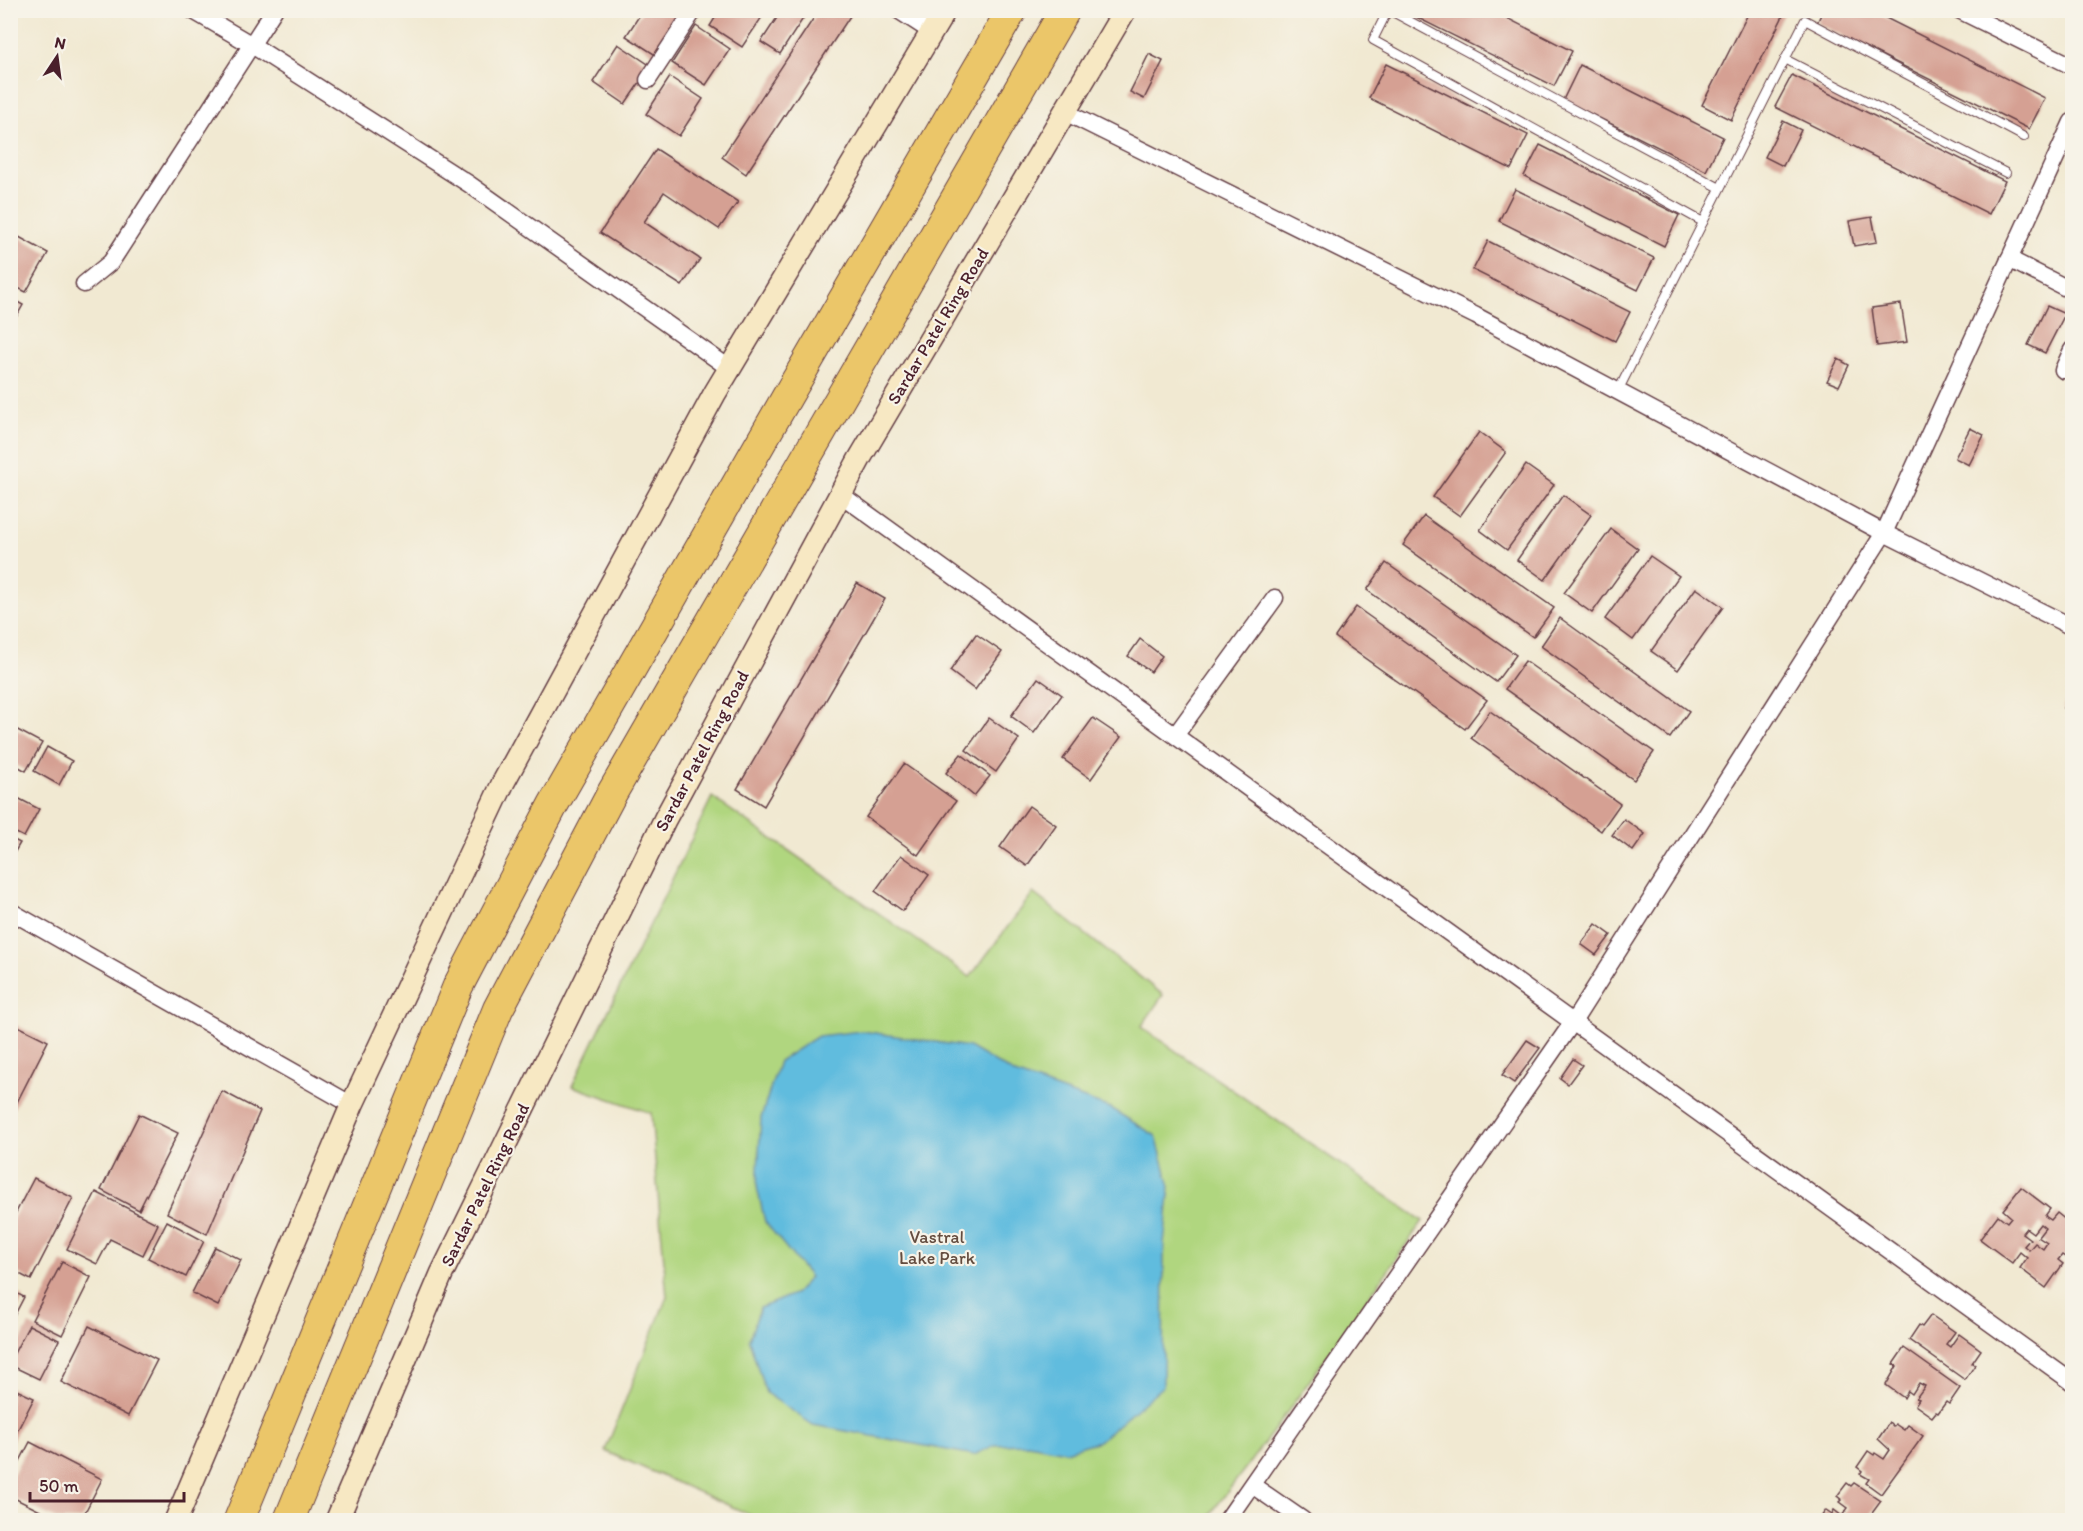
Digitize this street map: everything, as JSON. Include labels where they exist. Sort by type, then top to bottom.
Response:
[{"type":"highway","points":[[239,1521],[458,986],[553,805],[1012,10]]},
{"type":"highway","points":[[289,1521],[498,1009],[612,793],[1065,10]]},
{"type":"street","points":[[192,10],[252,45],[469,184],[729,369]]},
{"type":"street","points":[[84,284],[111,262],[274,10]]},
{"type":"street","points":[[648,80],[694,10]]},
{"type":"street","points":[[898,10],[932,32]]},
{"type":"street","points":[[176,1521],[352,1105],[503,783],[729,369],[945,10]]},
{"type":"street","name":"Sardar Patel Ring Road","points":[[337,1521],[442,1273],[665,819],[860,458],[1125,10]]},
{"type":"street","points":[[1959,10],[2073,66]]},
{"type":"street","points":[[1065,112],[1476,316],[1884,533],[2073,627]]},
{"type":"street","points":[[1227,1521],[1575,1019],[1884,533],[2073,122]]},
{"type":"street","points":[[2009,259],[2073,291]]},
{"type":"street","points":[[2063,370],[2073,350]]},
{"type":"street","points":[[840,494],[1575,1019],[2073,1382]]},
{"type":"street","points":[[1177,733],[1275,598]]},
{"type":"street","points":[[10,911],[352,1105]]},
{"type":"street","points":[[1252,1485],[1303,1521]]},
{"type":"lane","points":[[1703,222],[1373,40],[1389,10],[1720,189]]},
{"type":"lane","points":[[1618,391],[1805,20],[2024,137]]},
{"type":"lane","points":[[1785,59],[2006,172]]},
{"type":"green space","name":"Vastral Lake Park","points":[[712,797],[970,977],[1033,893],[1163,995],[1141,1027],[1423,1221],[1281,1421],[1206,1520],[762,1520],[605,1451],[667,1297],[651,1113],[572,1086]]},
{"type":"water","points":[[862,1031],[969,1047],[1015,1074],[1110,1108],[1156,1136],[1170,1187],[1164,1243],[1163,1386],[1099,1441],[1066,1451],[1028,1444],[995,1445],[974,1455],[813,1425],[766,1393],[749,1340],[760,1308],[796,1293],[810,1277],[765,1222],[757,1187],[761,1118],[779,1061],[818,1036]]},
{"type":"building","points":[[643,10],[669,10],[682,19],[657,56],[626,36]]},
{"type":"building","points":[[720,10],[759,10],[764,14],[742,47],[710,26]]},
{"type":"building","points":[[782,10],[795,10],[804,17],[780,54],[761,42]]},
{"type":"building","points":[[819,10],[854,10],[746,174],[722,157]]},
{"type":"building","points":[[1417,10],[1491,10],[1572,51],[1554,86],[1414,16]]},
{"type":"building","points":[[1750,10],[1786,10],[1731,120],[1702,105]]},
{"type":"building","points":[[1823,10],[1870,10],[2045,98],[2029,129],[1817,23]]},
{"type":"building","points":[[696,26],[730,49],[706,85],[672,63]]},
{"type":"building","points":[[618,44],[651,66],[625,104],[593,82]]},
{"type":"building","points":[[1149,54],[1163,61],[1144,99],[1130,92]]},
{"type":"building","points":[[1386,64],[1528,135],[1511,169],[1369,98]]},
{"type":"building","points":[[1580,65],[1723,137],[1706,171],[1563,100]]},
{"type":"building","points":[[1792,75],[2005,181],[1989,214],[1775,107]]},
{"type":"building","points":[[670,77],[703,99],[679,136],[646,114]]},
{"type":"building","points":[[1783,121],[1801,130],[1783,166],[1765,157]]},
{"type":"building","points":[[1540,145],[1679,215],[1664,246],[1524,176]]},
{"type":"building","points":[[656,149],[738,202],[719,229],[664,192],[644,222],[700,259],[682,286],[600,233]]},
{"type":"building","points":[[1515,189],[1654,258],[1638,290],[1499,221]]},
{"type":"building","points":[[1872,217],[1877,242],[1854,246],[1849,221]]},
{"type":"building","points":[[10,232],[48,253],[26,292],[10,284]]},
{"type":"building","points":[[1488,241],[1630,312],[1615,341],[1473,270]]},
{"type":"building","points":[[10,298],[23,305],[10,328]]},
{"type":"building","points":[[1901,304],[1907,342],[1877,346],[1872,308]]},
{"type":"building","points":[[2047,306],[2065,314],[2045,353],[2028,345]]},
{"type":"building","points":[[1838,359],[1849,365],[1839,386],[1827,381]]},
{"type":"building","points":[[1970,428],[1984,435],[1969,465],[1955,458]]},
{"type":"building","points":[[1479,432],[1506,452],[1460,516],[1433,497]]},
{"type":"building","points":[[1526,465],[1554,485],[1507,550],[1480,530]]},
{"type":"building","points":[[1563,495],[1591,515],[1545,580],[1517,560]]},
{"type":"building","points":[[1424,516],[1554,608],[1533,637],[1403,545]]},
{"type":"building","points":[[1611,529],[1638,549],[1592,613],[1564,593]]},
{"type":"building","points":[[1650,556],[1679,576],[1633,640],[1605,619]]},
{"type":"building","points":[[1386,563],[1516,655],[1496,682],[1367,590]]},
{"type":"building","points":[[857,583],[885,599],[764,806],[737,789]]},
{"type":"building","points":[[1696,588],[1723,607],[1678,670],[1651,651]]},
{"type":"building","points":[[1356,607],[1487,700],[1465,729],[1335,637]]},
{"type":"building","points":[[1560,618],[1689,711],[1670,738],[1541,646]]},
{"type":"building","points":[[976,634],[1002,652],[975,690],[950,671]]},
{"type":"building","points":[[1140,639],[1162,656],[1151,672],[1128,656]]},
{"type":"building","points":[[1525,661],[1654,752],[1634,780],[1505,689]]},
{"type":"building","points":[[1038,678],[1062,695],[1034,733],[1011,716]]},
{"type":"building","points":[[2072,688],[2072,712],[2063,708]]},
{"type":"building","points":[[1490,711],[1620,804],[1601,831],[1471,738]]},
{"type":"building","points":[[989,718],[1019,739],[996,772],[966,750]]},
{"type":"building","points":[[1093,718],[1121,737],[1091,779],[1063,759]]},
{"type":"building","points":[[10,726],[42,743],[26,771],[10,762]]},
{"type":"building","points":[[47,747],[72,761],[59,785],[34,771]]},
{"type":"building","points":[[961,754],[990,776],[974,796],[946,773]]},
{"type":"building","points":[[904,764],[956,801],[918,855],[866,817]]},
{"type":"building","points":[[10,794],[39,809],[24,837],[10,830]]},
{"type":"building","points":[[1029,806],[1056,825],[1027,866],[1000,847]]},
{"type":"building","points":[[1624,819],[1645,834],[1633,851],[1612,835]]},
{"type":"building","points":[[10,838],[20,843],[10,860]]},
{"type":"building","points":[[901,855],[929,875],[903,911],[875,891]]},
{"type":"building","points":[[1596,924],[1611,935],[1596,955],[1581,944]]},
{"type":"building","points":[[10,1022],[48,1041],[10,1116]]},
{"type":"building","points":[[1527,1040],[1540,1048],[1514,1083],[1502,1075]]},
{"type":"building","points":[[1573,1059],[1582,1065],[1568,1084],[1560,1078]]},
{"type":"building","points":[[222,1091],[260,1111],[207,1234],[167,1213]]},
{"type":"building","points":[[139,1114],[178,1133],[139,1210],[101,1190]]},
{"type":"building","points":[[34,1178],[73,1198],[31,1280],[10,1269],[10,1224]]},
{"type":"building","points":[[2021,1187],[2050,1209],[2045,1216],[2051,1220],[2057,1213],[2072,1225],[2072,1253],[2068,1259],[2062,1255],[2058,1260],[2063,1264],[2046,1288],[2020,1268],[2027,1258],[2020,1252],[2012,1263],[1980,1239],[1998,1215],[2007,1222],[2011,1217],[2003,1210]],"holes":[[[2040,1224],[2045,1228],[2038,1237],[2047,1243],[2043,1249],[2035,1243],[2029,1250],[2024,1246],[2030,1239],[2022,1233],[2026,1228],[2033,1233]]]},
{"type":"building","points":[[96,1192],[158,1224],[143,1255],[110,1239],[97,1264],[67,1249]]},
{"type":"building","points":[[167,1221],[204,1241],[186,1277],[148,1258]]},
{"type":"building","points":[[215,1247],[241,1260],[218,1306],[192,1293]]},
{"type":"building","points":[[62,1262],[91,1277],[62,1335],[32,1320]]},
{"type":"building","points":[[10,1290],[24,1297],[10,1324]]},
{"type":"building","points":[[1931,1315],[1955,1332],[1946,1344],[1950,1347],[1959,1334],[1981,1350],[1972,1363],[1975,1365],[1965,1380],[1909,1340],[1919,1325],[1922,1327]]},
{"type":"building","points":[[29,1325],[59,1340],[39,1379],[10,1365]]},
{"type":"building","points":[[89,1326],[157,1360],[128,1416],[61,1382]]},
{"type":"building","points":[[1904,1348],[1960,1388],[1949,1404],[1946,1402],[1932,1417],[1915,1405],[1919,1399],[1916,1398],[1925,1386],[1919,1383],[1912,1394],[1908,1391],[1904,1398],[1886,1385],[1897,1366],[1893,1364]]},
{"type":"building","points":[[10,1387],[34,1398],[10,1445]]},
{"type":"building","points":[[1889,1423],[1893,1427],[1895,1424],[1904,1430],[1908,1425],[1923,1436],[1881,1494],[1866,1483],[1869,1479],[1860,1474],[1862,1471],[1857,1467],[1868,1451],[1884,1459],[1890,1450],[1878,1439]]},
{"type":"building","points":[[30,1442],[102,1479],[81,1520],[58,1520],[10,1496],[10,1480]]},
{"type":"building","points":[[1847,1483],[1851,1486],[1854,1483],[1881,1501],[1867,1520],[1819,1520],[1826,1510],[1832,1514],[1834,1510],[1842,1516],[1848,1508],[1840,1502],[1842,1500],[1837,1496]]}]
